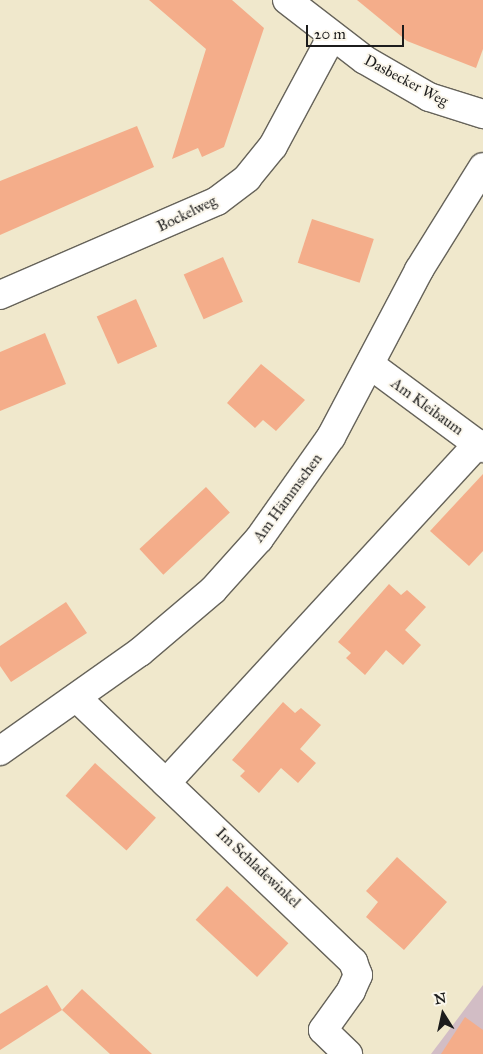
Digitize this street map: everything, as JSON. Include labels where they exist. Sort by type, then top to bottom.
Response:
[{"type":"street","name":"Dasbecker Weg","points":[[287,0],[331,38],[430,97],[483,114]]},
{"type":"street","name":"Bockelweg","points":[[0,295],[217,201],[247,178],[273,146],[331,38]]},
{"type":"street","name":"Am Hämmschen","points":[[0,751],[78,698],[140,652],[238,564],[308,472],[372,366],[419,270],[483,166]]},
{"type":"street","name":"Am Kleibaum","points":[[372,366],[481,446]]},
{"type":"street","points":[[166,783],[481,446]]},
{"type":"street","name":"Im Schladewinkel","points":[[78,698],[352,962],[358,975],[352,991],[323,1030],[348,1054]]},
{"type":"shaded area","points":[[483,985],[483,1054],[431,1054]]},
{"type":"building","points":[[149,0],[232,0],[264,28],[224,147],[202,157],[198,148],[172,159],[206,49]]},
{"type":"building","points":[[357,0],[483,0],[483,49],[476,68],[407,41]]},
{"type":"building","points":[[137,126],[154,167],[0,235],[0,181]]},
{"type":"building","points":[[312,219],[374,239],[360,283],[298,263]]},
{"type":"building","points":[[223,257],[243,302],[204,319],[184,274]]},
{"type":"building","points":[[136,299],[157,347],[118,364],[97,316]]},
{"type":"building","points":[[45,333],[66,384],[0,411],[0,352]]},
{"type":"building","points":[[261,364],[305,400],[276,431],[263,420],[255,428],[227,403]]},
{"type":"building","points":[[483,474],[483,551],[469,566],[430,531]]},
{"type":"building","points":[[206,487],[230,513],[163,575],[139,549]]},
{"type":"building","points":[[389,584],[401,595],[407,590],[426,607],[405,630],[421,645],[403,665],[386,650],[365,675],[346,658],[351,653],[338,642]]},
{"type":"building","points":[[66,602],[87,633],[11,682],[0,666],[0,646]]},
{"type":"building","points":[[283,702],[295,713],[301,708],[321,725],[300,749],[316,763],[298,783],[281,768],[259,793],[240,776],[245,771],[232,760]]},
{"type":"building","points":[[95,763],[156,818],[126,851],[66,796]]},
{"type":"building","points":[[397,857],[447,902],[404,950],[366,917],[378,902],[366,891]]},
{"type":"building","points":[[227,886],[288,943],[257,977],[196,920]]},
{"type":"building","points":[[47,985],[62,1010],[0,1050],[0,1014]]},
{"type":"building","points":[[82,989],[152,1054],[110,1054],[62,1010]]},
{"type":"building","points":[[465,1017],[483,1030],[483,1054],[441,1054]]}]
